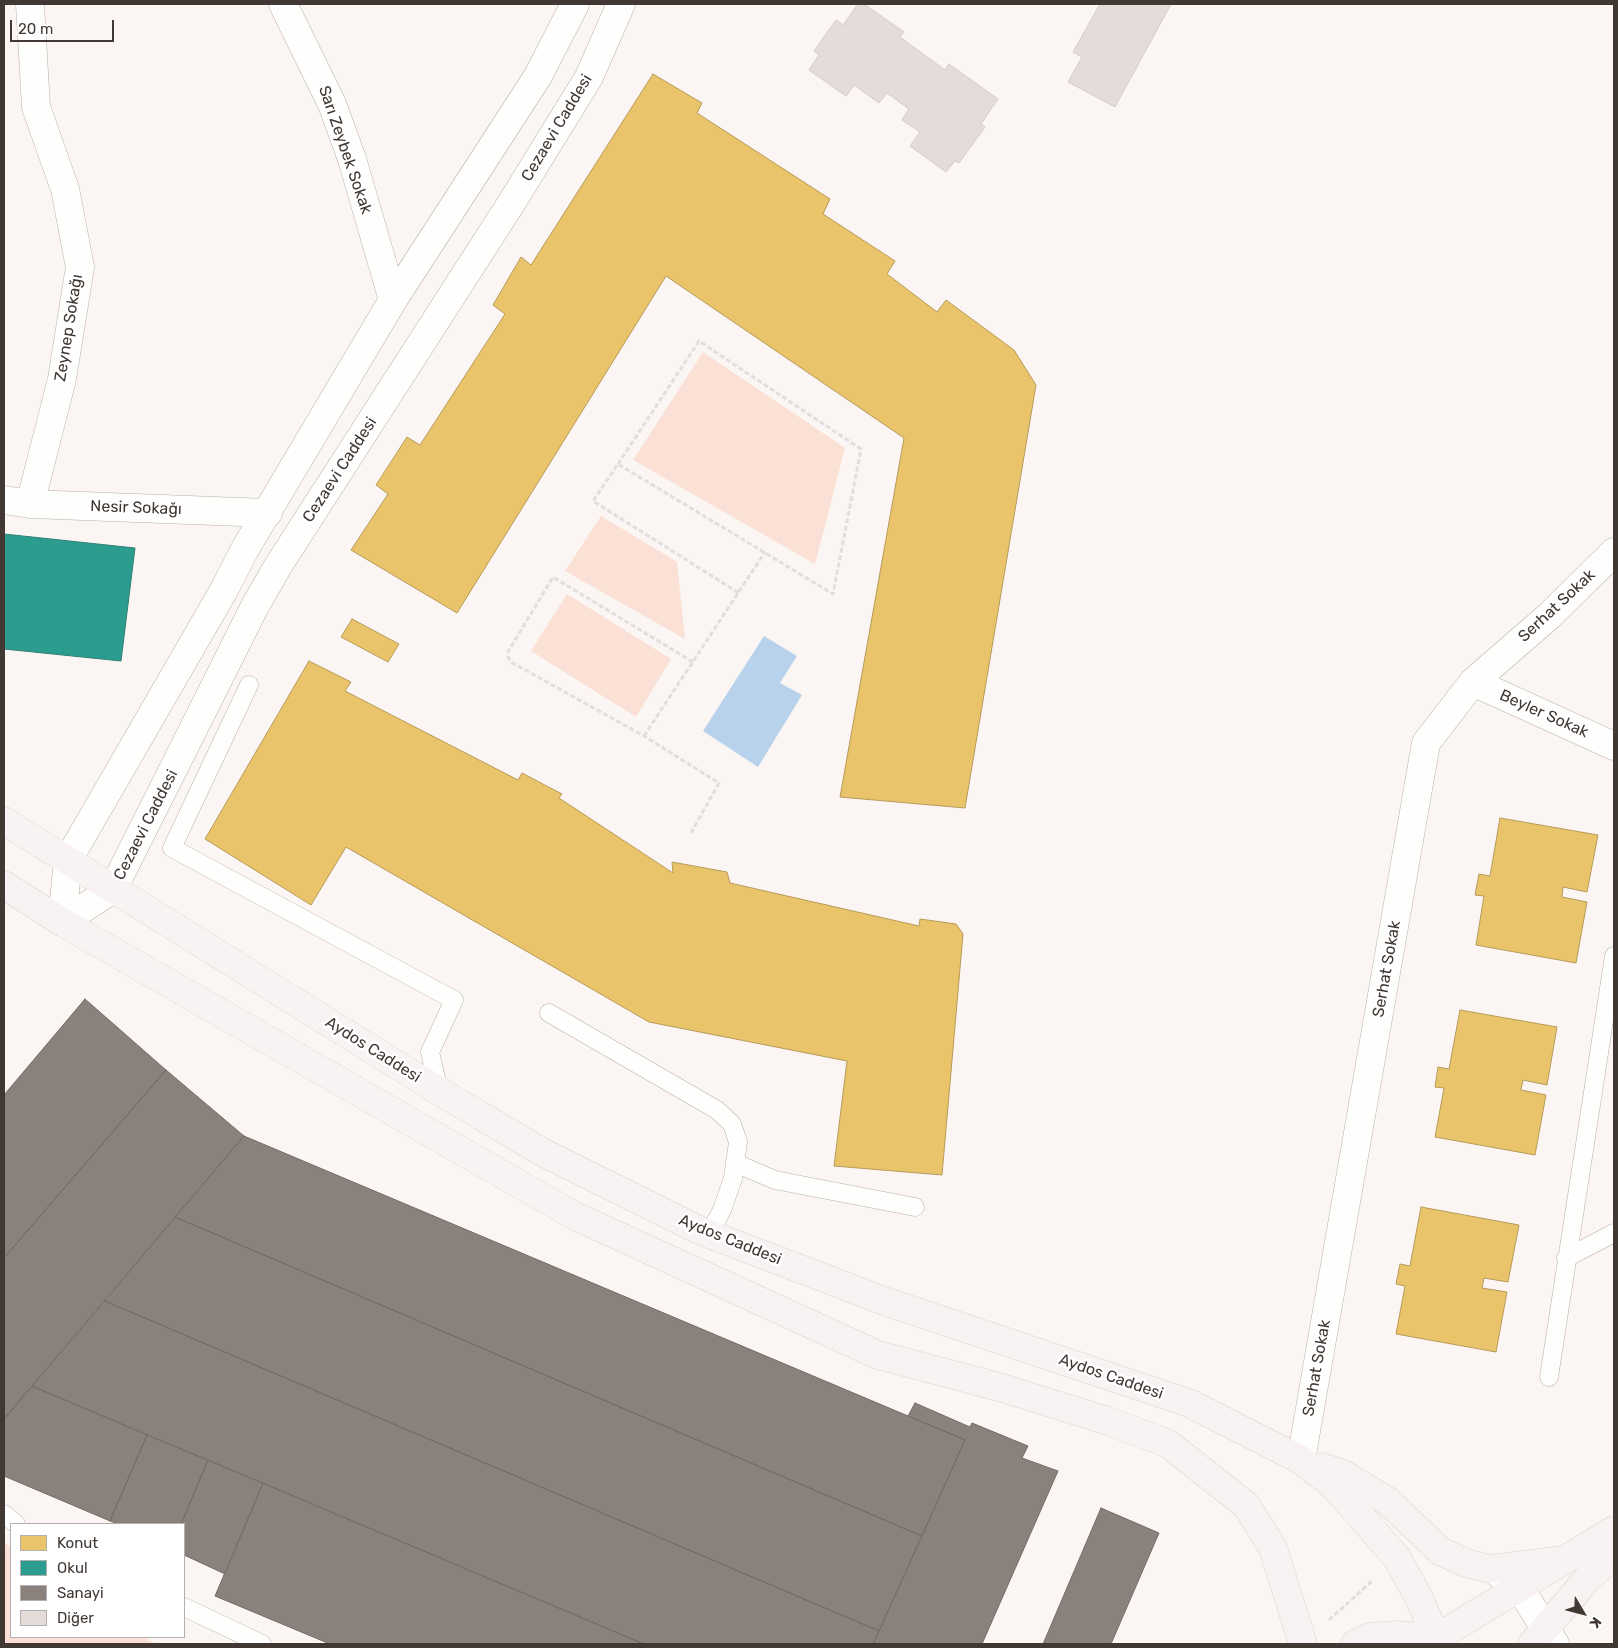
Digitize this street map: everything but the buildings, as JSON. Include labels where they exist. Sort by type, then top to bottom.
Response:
[{"type":"main road","name":"Aydos Caddesi","points":[[4,821],[439,1091],[542,1152],[709,1234],[887,1302],[1189,1403],[1301,1460],[1334,1486],[1397,1558],[1418,1596],[1437,1641]]},
{"type":"main road","points":[[4,885],[62,922],[567,1211],[611,1233],[878,1355],[1025,1395],[1105,1420],[1167,1444],[1246,1505],[1273,1548],[1301,1640]]},
{"type":"main road","points":[[1301,1460],[1343,1474],[1389,1502],[1440,1551],[1466,1563],[1491,1569],[1564,1560]]},
{"type":"main road","points":[[1355,1644],[1370,1637],[1398,1635],[1437,1641],[1519,1587],[1614,1530]]},
{"type":"main road","points":[[1544,1639],[1588,1578],[1614,1556]]},
{"type":"street","name":"Zeynep Sokağı","points":[[17,502],[62,379],[80,267],[65,189],[36,107],[30,4]]},
{"type":"street","name":"Sarı Zeybek Sokak","points":[[284,4],[332,104],[352,160],[393,300]]},
{"type":"street","points":[[62,922],[68,860],[224,590],[245,549],[393,300],[538,76],[575,4]]},
{"type":"street","name":"Cezaevi Caddesi","points":[[62,922],[113,889],[251,615],[278,566],[589,77],[621,4]]},
{"type":"street","name":"Nesir Sokağı","points":[[17,502],[268,513]]},
{"type":"street","name":"Serhat Sokak","points":[[1301,1460],[1426,743],[1473,682],[1549,616],[1614,552]]},
{"type":"street","name":"Beyler Sokak","points":[[1473,682],[1614,746]]},
{"type":"street","points":[[1491,1569],[1519,1587],[1544,1639]]},
{"type":"lane","points":[[249,685],[172,848],[454,1000],[430,1052],[439,1091]]},
{"type":"lane","points":[[1549,1378],[1614,956]]},
{"type":"lane","points":[[549,1013],[717,1110],[732,1124],[738,1142],[732,1178],[722,1210],[709,1234]]},
{"type":"lane","points":[[735,1163],[775,1180],[915,1207]]},
{"type":"lane","points":[[1566,1258],[1614,1233]]},
{"type":"lane","points":[[4,1514],[15,1523]]},
{"type":"lane","points":[[185,1607],[262,1644]]},
{"type":"path","points":[[618,464],[833,594],[861,449],[699,341],[593,501],[739,593]]},
{"type":"path","points":[[644,736],[765,552]]},
{"type":"path","points":[[691,833],[719,783],[644,736],[511,662],[508,652],[553,577],[693,662]]},
{"type":"path","points":[[1301,1640],[1324,1625],[1397,1558]]},
{"type":"shaded area","points":[[703,352],[845,448],[815,564],[633,460]]},
{"type":"shaded area","points":[[601,516],[677,562],[685,639],[565,571]]},
{"type":"shaded area","points":[[567,594],[671,659],[636,717],[531,651]]},
{"type":"shaded area","points":[[4,1543],[10,1546],[10,1638],[146,1638],[155,1644],[4,1644]]},
{"type":"water","points":[[764,636],[797,656],[780,683],[802,695],[758,767],[703,731]]}]
